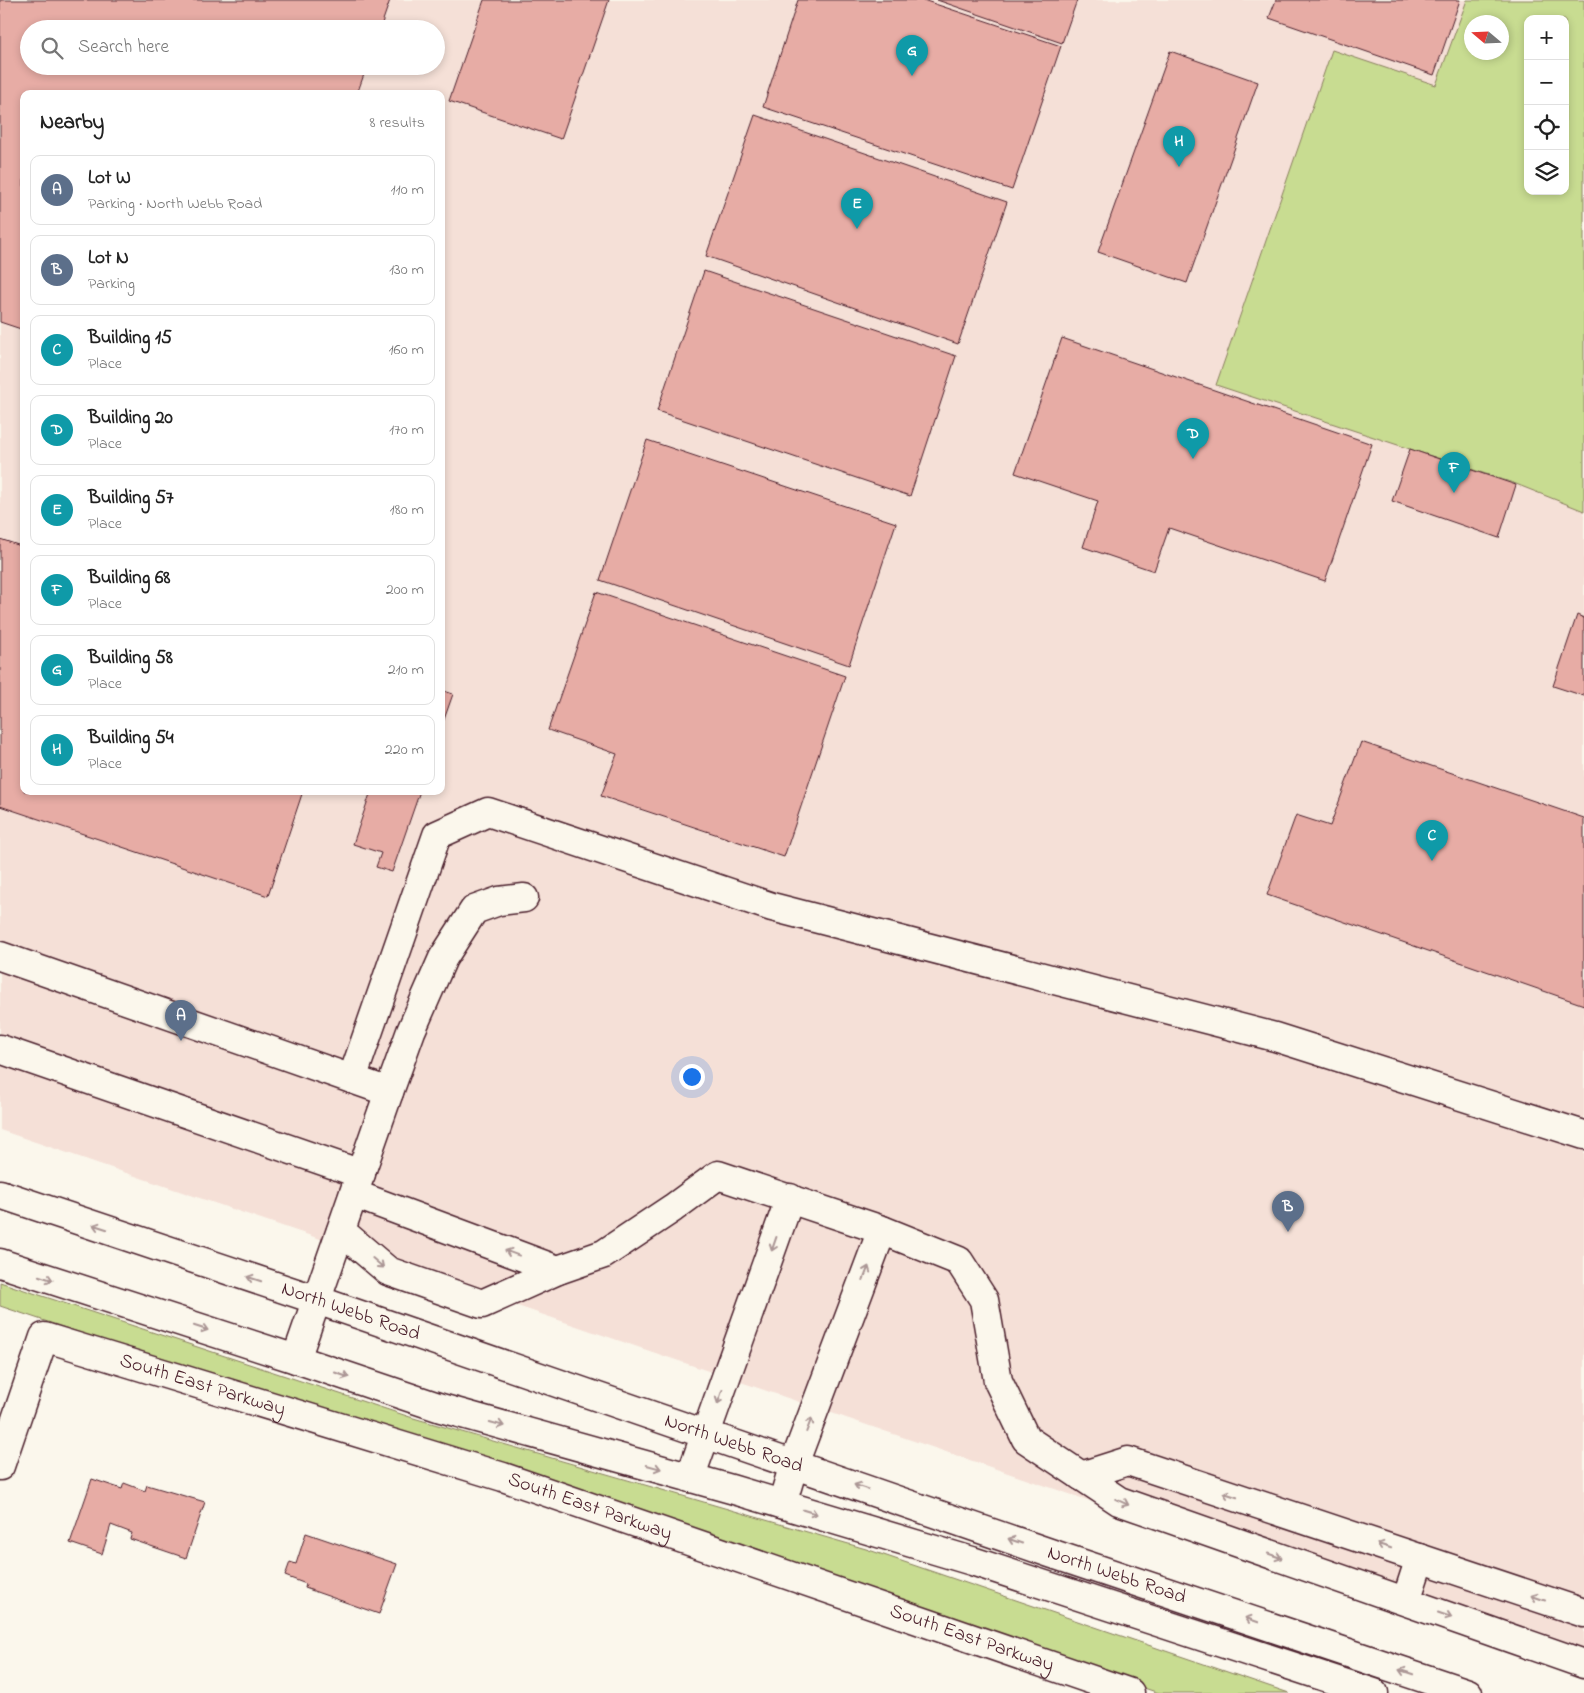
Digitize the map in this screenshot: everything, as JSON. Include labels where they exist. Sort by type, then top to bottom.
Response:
[{"type":"main road","points":[[352,1079],[437,835],[488,812],[772,907],[1274,1037],[1584,1135]]},
{"type":"main road","points":[[296,1359],[411,1031],[440,962],[474,910],[499,901],[524,898]]},
{"type":"main road","points":[[0,956],[389,1092]]},
{"type":"main road","points":[[0,1049],[357,1184],[558,1270]]},
{"type":"main road","points":[[341,1231],[388,1271],[482,1304],[558,1270],[604,1254],[718,1175],[882,1230],[958,1261],[984,1300],[998,1381],[1026,1439],[1119,1501],[1584,1664]]},
{"type":"main road","name":"North Webb Road","points":[[0,1194],[317,1300],[1068,1559],[1468,1693]]},
{"type":"main road","points":[[690,1478],[790,1198]]},
{"type":"main road","points":[[782,1504],[794,1464],[882,1230]]},
{"type":"main road","name":"North Webb Road","points":[[0,1263],[441,1408],[782,1504],[972,1561],[1374,1693]]},
{"type":"main road","name":"South East Parkway","points":[[0,1466],[44,1337],[503,1477],[1130,1693]]},
{"type":"main road","points":[[1081,1476],[1128,1461],[1584,1613]]},
{"type":"main road","points":[[1406,1602],[1420,1558]]},
{"type":"shaded area","points":[[0,0],[1584,0],[1584,1669],[0,1130]]},
{"type":"green space","points":[[1467,0],[1584,0],[1584,511],[1516,484],[1216,385],[1332,50],[1436,85]]},
{"type":"green space","points":[[0,1282],[410,1417],[866,1549],[1289,1693],[1159,1693],[0,1306]]},
{"type":"building","points":[[0,0],[390,0],[383,20],[20,20],[20,75],[364,75],[358,90],[20,90],[20,329],[0,322]]},
{"type":"building","points":[[484,0],[609,0],[561,139],[449,101]]},
{"type":"building","points":[[798,0],[923,0],[1061,46],[1012,190],[763,107]]},
{"type":"building","points":[[937,0],[1077,0],[1062,43]]},
{"type":"building","points":[[1276,0],[1460,0],[1434,75],[1269,18]]},
{"type":"building","points":[[1170,51],[1258,82],[1187,283],[1098,252]]},
{"type":"building","points":[[755,115],[1007,202],[958,344],[706,256]]},
{"type":"building","points":[[704,271],[956,356],[910,496],[657,411]]},
{"type":"building","points":[[1062,338],[1372,444],[1325,581],[1169,528],[1154,571],[1083,547],[1098,501],[1015,473]]},
{"type":"building","points":[[647,440],[896,523],[849,665],[600,580]]},
{"type":"building","points":[[1410,449],[1516,485],[1499,538],[1392,501]]},
{"type":"building","points":[[0,539],[20,546],[20,795],[302,795],[268,896],[0,806]]},
{"type":"building","points":[[596,592],[845,676],[784,857],[601,796],[617,754],[548,730]]},
{"type":"building","points":[[1577,615],[1584,618],[1584,696],[1553,686]]},
{"type":"building","points":[[445,691],[453,694],[445,717]]},
{"type":"building","points":[[1361,742],[1584,818],[1584,1005],[1267,895],[1296,815],[1330,826]]},
{"type":"building","points":[[370,795],[419,795],[392,872],[376,867],[381,853],[353,844]]},
{"type":"building","points":[[92,1479],[122,1489],[124,1483],[145,1491],[147,1485],[205,1502],[186,1558],[130,1539],[132,1533],[111,1525],[102,1554],[70,1543]]},
{"type":"building","points":[[306,1533],[397,1564],[379,1614],[305,1588],[306,1584],[285,1576],[290,1562],[296,1564]]},
{"type":"place","name":"Building 58","points":[[912,76]]},
{"type":"place","name":"Building 54","points":[[1179,167]]},
{"type":"place","name":"Building 57","points":[[857,229]]},
{"type":"place","name":"Building 20","points":[[1193,459]]},
{"type":"place","name":"Building 68","points":[[1454,493]]},
{"type":"place","name":"Building 15","points":[[1432,861]]},
{"type":"place","name":"Lot W","points":[[181,1041]]},
{"type":"place","name":"Lot N","points":[[1288,1232]]}]
